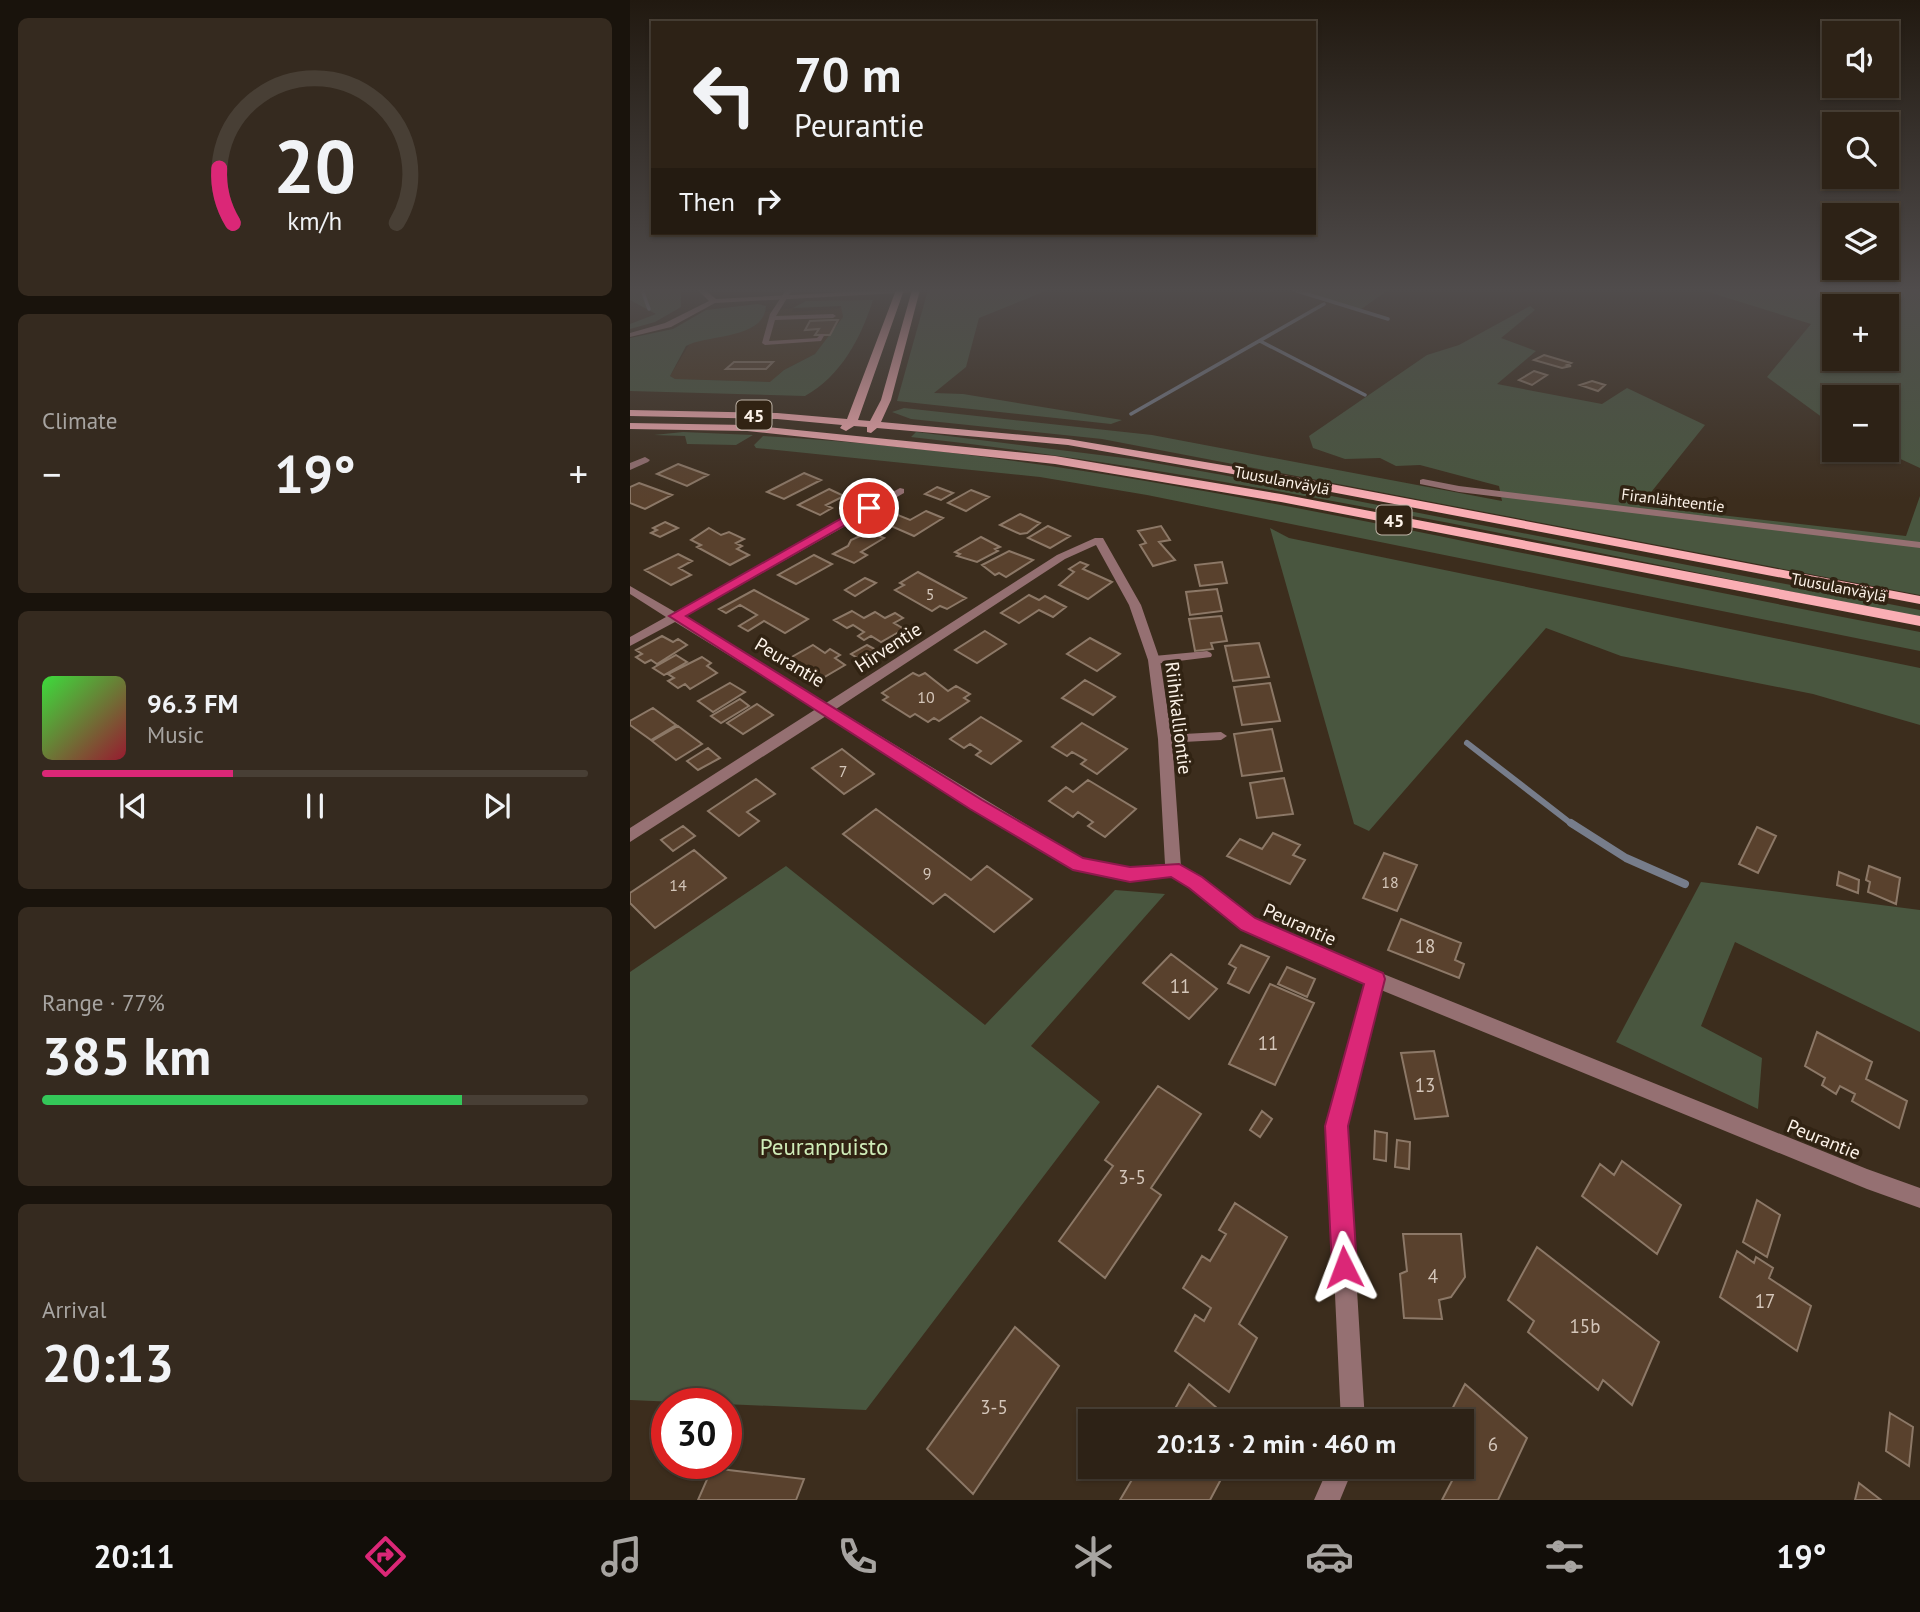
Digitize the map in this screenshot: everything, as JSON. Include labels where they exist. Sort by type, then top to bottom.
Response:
[{"type":"main road","points":[[840,436],[852,421],[874,360]]},
{"type":"main road","points":[[864,438],[877,423],[895,360]]},
{"type":"main road","name":"Tuusulanväylä","points":[[630,413],[777,416],[1068,442],[1182,460],[1920,600]]},
{"type":"main road","name":"Tuusulanväylä","points":[[630,426],[747,428],[864,438],[1055,460],[1169,478],[1920,621]]},
{"type":"street","points":[[630,467],[645,460]]},
{"type":"street","name":"Firanlähteentie","points":[[1423,482],[1459,489],[1920,545]]},
{"type":"street","points":[[630,642],[900,491]]},
{"type":"street","name":"Riihikalliontie","points":[[1099,540],[1135,605],[1154,660],[1165,739],[1173,870]]},
{"type":"street","name":"Hirventie","points":[[630,836],[1061,557],[1099,540]]},
{"type":"street","name":"Peurantie","points":[[630,589],[1079,865],[1130,874],[1173,870],[1196,882],[1248,924],[1855,1175],[1920,1198]]},
{"type":"street","points":[[1352,1409],[1337,1126],[1376,979]]},
{"type":"street","points":[[1327,1500],[1336,1479]]},
{"type":"lane","points":[[1154,660],[1207,655]]},
{"type":"lane","points":[[1165,739],[1221,736]]},
{"type":"shaded area","points":[[680,360],[803,360],[784,370],[771,382],[675,379],[670,376]]},
{"type":"green space","points":[[630,360],[679,360],[670,376],[675,379],[770,382],[784,370],[803,360],[844,360],[829,378],[805,396],[630,391]]},
{"type":"green space","points":[[908,360],[968,360],[966,367],[934,393],[963,394],[1122,420],[1111,424],[897,401]]},
{"type":"green space","points":[[1420,360],[1525,360],[1497,384],[1602,404],[1627,388],[1705,425],[1640,506],[1906,536],[1920,496],[1920,595],[1102,439],[911,419],[892,412],[904,408],[1152,435],[1502,501],[1499,486],[1420,465],[1396,466],[1380,458],[1345,459],[1313,448],[1309,436]]},
{"type":"green space","points":[[1781,360],[1822,360],[1822,371],[1899,371],[1899,360],[1920,360],[1920,468],[1899,458],[1899,385],[1822,385],[1822,417],[1767,377]]},
{"type":"green space","points":[[683,432],[753,435],[736,445],[687,444],[685,436],[654,435]]},
{"type":"green space","points":[[916,432],[1132,459],[1223,475],[1920,610],[1920,617],[1417,517],[1165,472],[911,437]]},
{"type":"green space","points":[[763,436],[849,442],[1018,461],[1271,503],[1920,632],[1920,651],[1147,495],[1040,477],[756,448],[754,445]]},
{"type":"green space","points":[[1270,528],[1289,538],[1920,668],[1920,725],[1813,694],[1621,656],[1546,628],[1369,831],[1354,824]]},
{"type":"green space","name":"Peuranpuisto","points":[[786,866],[985,1025],[1115,890],[1165,894],[1031,1046],[1100,1102],[866,1410],[742,1405],[742,1388],[651,1388],[651,1401],[630,1400],[630,972]]},
{"type":"green space","points":[[1701,882],[1920,910],[1920,1032],[1735,942],[1701,1026],[1762,1058],[1758,1109],[1616,1042]]},
{"type":"building","points":[[1534,360],[1561,360],[1571,363],[1567,365],[1571,366],[1562,368]]},
{"type":"building","points":[[734,362],[773,362],[766,369],[726,369]]},
{"type":"building","points":[[1534,371],[1547,375],[1532,385],[1519,380]]},
{"type":"building","points":[[1592,381],[1605,385],[1598,391],[1580,385]]},
{"type":"building","points":[[678,464],[708,475],[687,486],[657,474]]},
{"type":"building","points":[[804,473],[821,480],[784,499],[767,492]]},
{"type":"building","points":[[639,483],[672,495],[645,509],[630,503],[630,487]]},
{"type":"building","points":[[937,487],[953,493],[941,500],[925,494]]},
{"type":"building","points":[[829,489],[844,496],[826,505],[832,508],[820,515],[798,505]]},
{"type":"building","points":[[971,490],[989,497],[966,511],[948,503]]},
{"type":"building","points":[[926,511],[943,518],[914,536],[884,523],[898,515],[910,520]]},
{"type":"building","points":[[1020,514],[1040,523],[1027,533],[1020,534],[1000,525]]},
{"type":"building","points":[[665,522],[678,528],[660,537],[651,533],[657,530],[653,528]]},
{"type":"building","points":[[1048,526],[1070,536],[1050,548],[1028,538]]},
{"type":"building","points":[[1161,526],[1170,540],[1159,542],[1175,560],[1153,566],[1140,545],[1146,543],[1138,531]]},
{"type":"building","points":[[709,528],[721,535],[729,532],[744,539],[736,543],[742,546],[737,549],[749,555],[730,565],[697,547],[701,545],[691,540]]},
{"type":"building","points":[[869,532],[884,538],[861,552],[867,555],[854,563],[833,554],[848,546],[851,540]]},
{"type":"building","points":[[981,537],[1000,547],[995,549],[998,551],[977,562],[957,556],[960,554],[955,552]]},
{"type":"building","points":[[1009,551],[1033,560],[1006,577],[999,573],[995,575],[982,565]]},
{"type":"building","points":[[678,554],[692,561],[679,568],[691,575],[671,585],[645,570]]},
{"type":"building","points":[[814,555],[832,564],[796,584],[778,575]]},
{"type":"building","points":[[1080,562],[1088,565],[1083,569],[1112,582],[1088,599],[1059,585],[1074,572],[1069,569]]},
{"type":"building","points":[[1222,562],[1227,583],[1200,586],[1195,565]]},
{"type":"building","points":[[918,572],[966,598],[947,609],[940,606],[932,611],[895,590],[904,585],[900,583]]},
{"type":"building","points":[[865,578],[876,583],[855,596],[845,590]]},
{"type":"building","points":[[1217,589],[1222,611],[1190,615],[1186,592]]},
{"type":"building","points":[[754,590],[808,619],[785,633],[764,621],[748,631],[739,626],[757,615],[740,605],[726,613],[719,609]]},
{"type":"building","points":[[1029,595],[1039,600],[1045,596],[1066,607],[1053,617],[1039,610],[1019,623],[1001,613]]},
{"type":"building","points":[[852,611],[864,618],[875,612],[885,618],[895,613],[903,618],[894,623],[904,629],[881,642],[871,636],[864,640],[858,636],[864,632],[853,625],[847,628],[834,620]]},
{"type":"building","points":[[1221,616],[1227,641],[1211,643],[1213,649],[1195,651],[1189,619]]},
{"type":"building","points":[[985,631],[1006,644],[977,663],[955,650]]},
{"type":"building","points":[[662,636],[673,642],[678,639],[687,645],[657,664],[651,660],[645,663],[636,657],[642,654],[636,650]]},
{"type":"building","points":[[1090,638],[1120,654],[1097,671],[1067,654]]},
{"type":"building","points":[[1259,643],[1269,677],[1233,681],[1225,646]]},
{"type":"building","points":[[813,645],[825,653],[830,649],[840,655],[835,658],[845,665],[821,679],[790,658]]},
{"type":"building","points":[[867,645],[880,652],[864,662],[851,654]]},
{"type":"building","points":[[676,655],[687,662],[664,675],[653,668]]},
{"type":"building","points":[[702,657],[711,663],[707,666],[717,673],[690,689],[685,684],[678,688],[668,681],[674,678],[668,674]]},
{"type":"building","points":[[913,673],[919,676],[925,673],[948,691],[956,686],[970,694],[964,698],[969,701],[939,721],[934,718],[928,722],[915,714],[910,717],[883,700],[888,697],[882,693]]},
{"type":"building","points":[[1085,680],[1115,697],[1093,715],[1062,698]]},
{"type":"building","points":[[730,683],[745,692],[713,712],[698,701]]},
{"type":"building","points":[[1270,683],[1280,721],[1242,725],[1234,687]]},
{"type":"building","points":[[740,699],[749,706],[721,723],[711,716]]},
{"type":"building","points":[[757,704],[773,715],[743,734],[727,723]]},
{"type":"building","points":[[653,708],[676,725],[651,740],[630,725],[630,721]]},
{"type":"building","points":[[981,717],[1021,741],[991,764],[976,755],[981,751],[970,744],[964,748],[950,739]]},
{"type":"building","points":[[1082,723],[1127,749],[1097,774],[1081,764],[1086,760],[1072,752],[1067,756],[1052,747]]},
{"type":"building","points":[[678,726],[702,744],[676,760],[652,741]]},
{"type":"building","points":[[1272,729],[1282,771],[1242,776],[1234,734]]},
{"type":"building","points":[[708,748],[720,758],[698,770],[687,761]]},
{"type":"building","points":[[842,749],[874,774],[844,794],[812,768]]},
{"type":"building","points":[[1284,778],[1293,814],[1257,818],[1250,783]]},
{"type":"building","points":[[756,779],[775,794],[747,812],[759,821],[739,836],[708,811]]},
{"type":"building","points":[[1088,780],[1136,809],[1105,837],[1088,826],[1093,822],[1078,812],[1073,817],[1049,801],[1066,787],[1073,792]]},
{"type":"building","points":[[876,809],[971,880],[987,866],[1032,899],[994,932],[945,894],[933,904],[843,834]]},
{"type":"building","points":[[683,826],[695,836],[673,851],[661,840]]},
{"type":"building","points":[[1757,827],[1776,836],[1758,873],[1739,864]]},
{"type":"building","points":[[1273,833],[1300,845],[1293,855],[1305,860],[1290,884],[1227,856],[1240,839],[1262,849]]},
{"type":"building","points":[[694,850],[726,878],[655,928],[630,903],[630,893]]},
{"type":"building","points":[[1384,853],[1417,865],[1397,911],[1363,898]]},
{"type":"building","points":[[1869,866],[1900,878],[1896,904],[1868,892],[1870,882],[1866,880]]},
{"type":"building","points":[[1839,872],[1859,880],[1858,893],[1837,885]]},
{"type":"building","points":[[1401,919],[1461,943],[1455,960],[1464,964],[1459,978],[1388,950]]},
{"type":"building","points":[[1241,945],[1269,957],[1249,993],[1228,983],[1236,968],[1229,964]]},
{"type":"building","points":[[1171,954],[1217,989],[1189,1019],[1143,983]]},
{"type":"building","points":[[1287,967],[1315,979],[1307,997],[1278,984]]},
{"type":"building","points":[[1270,984],[1314,1003],[1275,1085],[1229,1064]]},
{"type":"building","points":[[1817,1032],[1872,1062],[1866,1079],[1907,1101],[1899,1128],[1852,1101],[1855,1094],[1840,1086],[1836,1094],[1822,1085],[1825,1078],[1805,1066]]},
{"type":"building","points":[[1434,1051],[1448,1116],[1415,1119],[1401,1053]]},
{"type":"building","points":[[1158,1086],[1201,1114],[1151,1188],[1161,1195],[1105,1278],[1059,1241],[1113,1166],[1105,1160]]},
{"type":"building","points":[[1262,1111],[1272,1119],[1260,1137],[1250,1130]]},
{"type":"building","points":[[1375,1131],[1387,1133],[1386,1161],[1374,1159]]},
{"type":"building","points":[[1397,1140],[1410,1142],[1409,1169],[1395,1167]]},
{"type":"building","points":[[1622,1161],[1681,1205],[1657,1254],[1582,1196],[1600,1164],[1614,1175]]},
{"type":"building","points":[[1757,1200],[1780,1215],[1767,1257],[1743,1242]]},
{"type":"building","points":[[1235,1203],[1287,1237],[1239,1324],[1257,1338],[1229,1392],[1175,1351],[1195,1315],[1204,1321],[1211,1308],[1183,1288],[1202,1256],[1210,1261],[1226,1234],[1219,1230]]},
{"type":"building","points":[[1403,1234],[1461,1234],[1465,1277],[1451,1297],[1439,1300],[1442,1319],[1404,1318],[1400,1274],[1407,1271]]},
{"type":"building","points":[[1537,1247],[1659,1342],[1632,1405],[1603,1380],[1598,1390],[1528,1332],[1534,1321],[1508,1300]]},
{"type":"building","points":[[1737,1251],[1754,1263],[1756,1257],[1773,1268],[1769,1278],[1811,1306],[1797,1351],[1720,1297]]},
{"type":"building","points":[[1015,1327],[1059,1366],[973,1494],[927,1449]]},
{"type":"building","points":[[1189,1384],[1218,1409],[1175,1409]]},
{"type":"building","points":[[1465,1384],[1527,1438],[1498,1500],[1442,1500],[1453,1479],[1474,1479],[1474,1409],[1452,1409]]},
{"type":"building","points":[[1890,1413],[1913,1427],[1909,1466],[1886,1451]]},
{"type":"building","points":[[742,1472],[804,1479],[796,1500],[698,1500],[707,1479],[742,1479]]},
{"type":"building","points":[[1132,1479],[1221,1479],[1210,1500],[1120,1500]]},
{"type":"building","points":[[1859,1483],[1881,1500],[1855,1500]]},
{"type":"waterway","points":[[1131,414],[1226,360]]},
{"type":"waterway","points":[[1297,360],[1365,395]]},
{"type":"waterway","points":[[1467,743],[1573,825]]},
{"type":"waterway","points":[[1571,823],[1626,858],[1685,884]]},
{"type":"route","points":[[869,508],[676,616],[976,804],[1079,865],[1130,874],[1173,870],[1196,882],[1248,924],[1376,979],[1337,1126],[1344,1267]]}]
